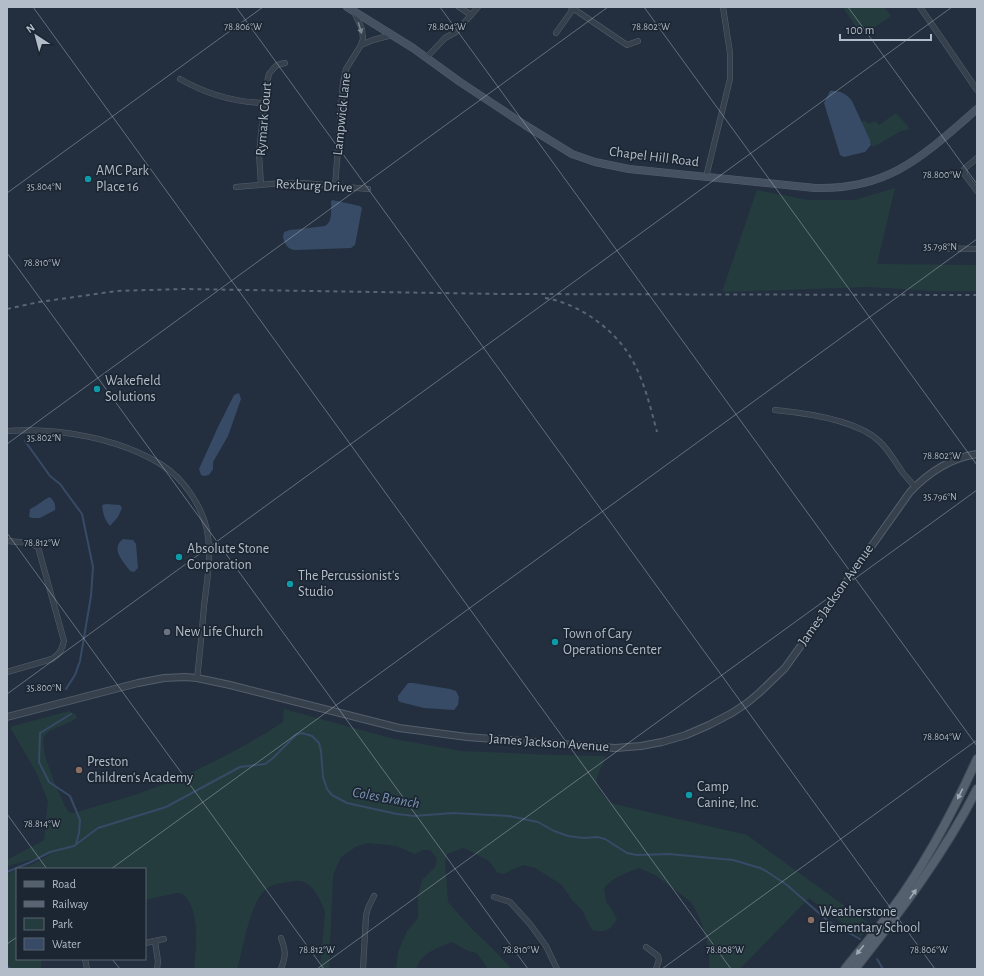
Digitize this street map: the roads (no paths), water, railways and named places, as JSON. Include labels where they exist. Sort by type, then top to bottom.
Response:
[{"type":"main road","name":"Chapel Hill Road","points":[[347,7],[392,35],[519,121],[572,154],[594,162],[629,170],[706,176],[815,188],[835,189],[855,186],[878,180],[899,170],[937,144],[977,109]]},
{"type":"main road","points":[[845,969],[891,912],[916,874],[952,812],[977,759]]},
{"type":"main road","points":[[855,969],[902,910],[933,864],[977,789]]},
{"type":"street","points":[[459,7],[471,15]]},
{"type":"street","points":[[426,58],[444,38],[456,32],[478,7]]},
{"type":"street","points":[[706,176],[730,79],[730,53],[723,7]]},
{"type":"street","points":[[920,7],[977,90]]},
{"type":"street","points":[[556,33],[572,8],[627,45],[638,41]]},
{"type":"street","points":[[354,12],[362,29],[363,39],[361,45]]},
{"type":"street","points":[[361,45],[392,35]]},
{"type":"street","name":"Lampwick Lane","points":[[335,187],[343,83],[346,69],[361,45]]},
{"type":"street","name":"Rymark Court","points":[[262,185],[259,154],[266,86],[269,74],[277,65],[285,63]]},
{"type":"street","points":[[180,79],[206,92],[226,99],[264,103]]},
{"type":"street","points":[[977,158],[964,169],[965,174],[977,191]]},
{"type":"street","name":"Rexburg Drive","points":[[236,187],[282,183],[303,183],[368,189]]},
{"type":"street","points":[[929,248],[977,249]]},
{"type":"street","points":[[775,410],[798,412],[847,423],[870,433],[879,440],[890,453],[903,473],[915,487]]},
{"type":"street","points":[[7,431],[30,430],[72,434],[130,449],[148,457],[166,468],[176,476],[196,500],[207,529],[209,552],[196,678]]},
{"type":"street","name":"James Jackson Avenue","points":[[7,717],[151,680],[196,678],[230,684],[399,728],[467,737],[615,748],[646,745],[668,740],[696,731],[732,713],[760,692],[785,668],[886,524],[915,487],[942,466],[962,457],[977,454]]},
{"type":"street","points":[[7,541],[30,543],[38,547],[64,641],[58,655],[52,659],[7,672]]},
{"type":"street","points":[[363,969],[366,916],[374,896]]},
{"type":"street","points":[[494,897],[510,902],[523,915],[540,935],[557,969]]},
{"type":"street","points":[[281,938],[285,950],[285,956],[281,969]]},
{"type":"street","points":[[146,943],[164,939]]},
{"type":"street","points":[[155,941],[158,961],[157,969]]},
{"type":"street","points":[[646,947],[658,956],[659,960],[656,969]]},
{"type":"water","points":[[830,91],[842,93],[848,96],[852,101],[870,140],[871,145],[865,152],[844,157],[840,155],[824,103]]},
{"type":"water","points":[[332,200],[360,206],[362,208],[355,245],[351,248],[293,250],[289,248],[285,244],[283,236],[284,232],[325,226],[328,224]]},
{"type":"water","points":[[239,393],[241,399],[228,436],[213,462],[213,469],[209,475],[201,475],[199,469],[218,427],[234,395]]},
{"type":"water","points":[[50,497],[53,500],[55,510],[40,518],[29,517],[30,509]]},
{"type":"water","points":[[102,505],[120,505],[122,508],[118,517],[110,526],[103,511]]},
{"type":"water","points":[[123,539],[133,540],[136,544],[138,568],[134,572],[130,571],[119,555],[119,543]]},
{"type":"water","points":[[408,683],[456,691],[459,697],[458,705],[454,710],[424,708],[400,702],[398,700],[398,696]]},
{"type":"waterway","points":[[25,441],[50,476],[60,484],[82,514],[93,567],[91,596],[80,661],[75,675],[66,689]]},
{"type":"waterway","points":[[71,714],[40,733],[39,762],[49,782],[70,796],[80,820],[76,844]]},
{"type":"waterway","name":"Coles Branch","points":[[17,868],[50,852],[74,846],[98,828],[166,807],[240,767],[265,764],[296,735],[302,733],[312,736],[319,743],[323,777],[327,789],[332,795],[347,803],[397,814],[414,816],[453,813],[509,816],[538,822],[554,831],[568,836],[584,838],[597,837],[605,839],[627,853],[637,855],[669,854],[733,860],[766,871],[787,885],[828,921],[860,939]]},
{"type":"waterway","name":"Coles Branch","points":[[7,872],[16,868]]},
{"type":"waterway","name":"Coles Branch","points":[[877,959],[883,969]]},
{"type":"waterway","points":[[7,966],[10,969]]},
{"type":"railway","points":[[7,309],[39,302],[117,291],[182,289],[505,294],[977,295]]},
{"type":"railway","points":[[545,298],[561,302],[585,313],[602,325],[626,350],[641,379],[657,432]]},
{"type":"place","name":"AMC Park Place 16","points":[[88,179]]},
{"type":"place","name":"Wakefield Solutions","points":[[97,389]]},
{"type":"place","name":"Absolute Stone Corporation","points":[[179,557]]},
{"type":"place","name":"The Percussionist's Studio","points":[[290,584]]},
{"type":"place","name":"New Life Church","points":[[167,632]]},
{"type":"place","name":"Town of Cary Operations Center","points":[[555,642]]},
{"type":"place","name":"Preston Children's Academy","points":[[79,770]]},
{"type":"place","name":"Camp Canine, Inc.","points":[[689,795]]},
{"type":"place","name":"Weatherstone Elementary School","points":[[811,920]]}]
